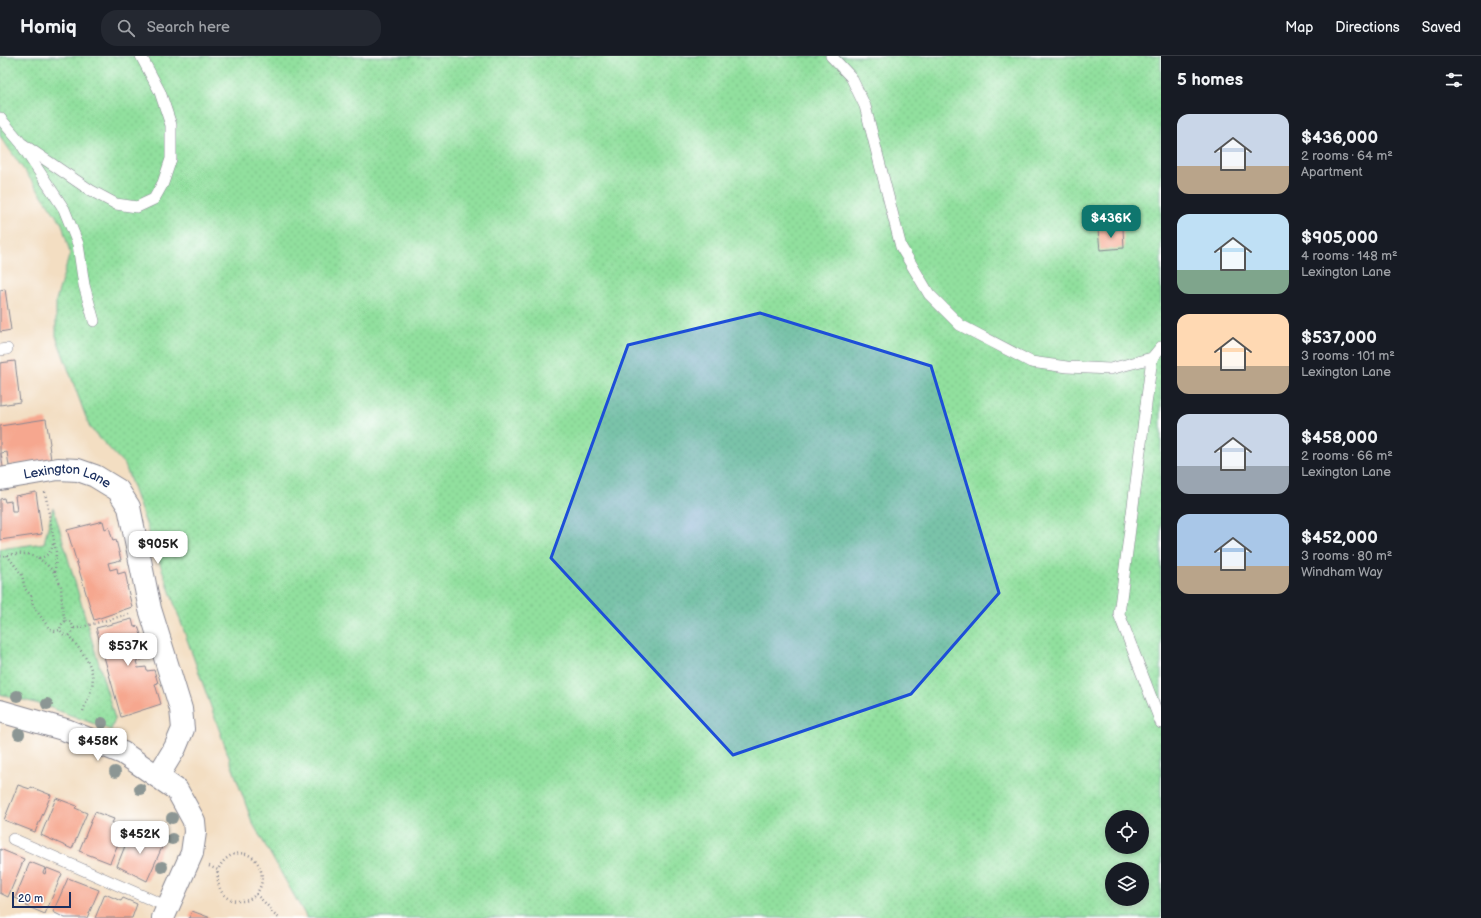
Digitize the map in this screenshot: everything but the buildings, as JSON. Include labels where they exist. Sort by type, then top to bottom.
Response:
[{"type":"street","name":"Lexington Lane","points":[[0,478],[58,469],[78,470],[95,476],[118,490],[129,507],[150,609],[181,708],[183,729],[175,748],[158,776]]},
{"type":"street","points":[[0,711],[66,730],[123,753],[177,790],[194,821],[195,832],[192,853],[165,913]]},
{"type":"lane","points":[[20,143],[90,190],[116,204],[137,207],[154,199],[163,183],[171,159],[171,125],[160,92],[141,56]]},
{"type":"lane","points":[[831,56],[851,77],[865,106],[901,247],[928,294],[960,325],[1031,362],[1067,367],[1110,369],[1152,358]]},
{"type":"lane","points":[[0,118],[20,143],[64,209],[78,244],[84,285],[94,321]]},
{"type":"lane","points":[[1161,347],[1152,358],[1119,614],[1161,724]]},
{"type":"lane","points":[[13,839],[165,913]]},
{"type":"path","points":[[40,472],[56,552],[55,573]]},
{"type":"path","points":[[38,558],[45,557],[52,550],[54,542]]},
{"type":"path","points":[[0,556],[28,554],[38,558],[55,573],[61,586],[65,621]]},
{"type":"path","points":[[7,555],[22,575],[24,589],[31,595],[33,606],[49,628],[55,631],[60,630],[69,636],[88,660],[92,674],[92,686],[83,711]]},
{"type":"path","points":[[74,628],[150,609]]},
{"type":"path","points":[[65,621],[71,622],[74,628]]},
{"type":"path","points":[[60,630],[61,625],[65,621]]},
{"type":"path","points":[[69,636],[73,632],[74,628]]},
{"type":"path","points":[[232,855],[249,855],[260,866],[262,873],[262,884],[256,894],[247,900],[235,901],[227,898],[219,889],[217,878],[218,870],[220,864],[232,855]]},
{"type":"path","points":[[207,865],[218,870]]},
{"type":"path","points":[[256,894],[270,908],[272,913],[279,918]]},
{"type":"highlighted area","points":[[760,313],[931,366],[999,593],[911,694],[733,755],[551,558],[628,345]]},
{"type":"green space","points":[[0,56],[1161,56],[1161,918],[307,918],[252,822],[125,465],[90,428],[56,336],[56,300],[70,253],[62,224],[0,136]]},
{"type":"green space","points":[[53,507],[115,719],[111,730],[43,705],[0,694],[0,549],[44,543]]}]
